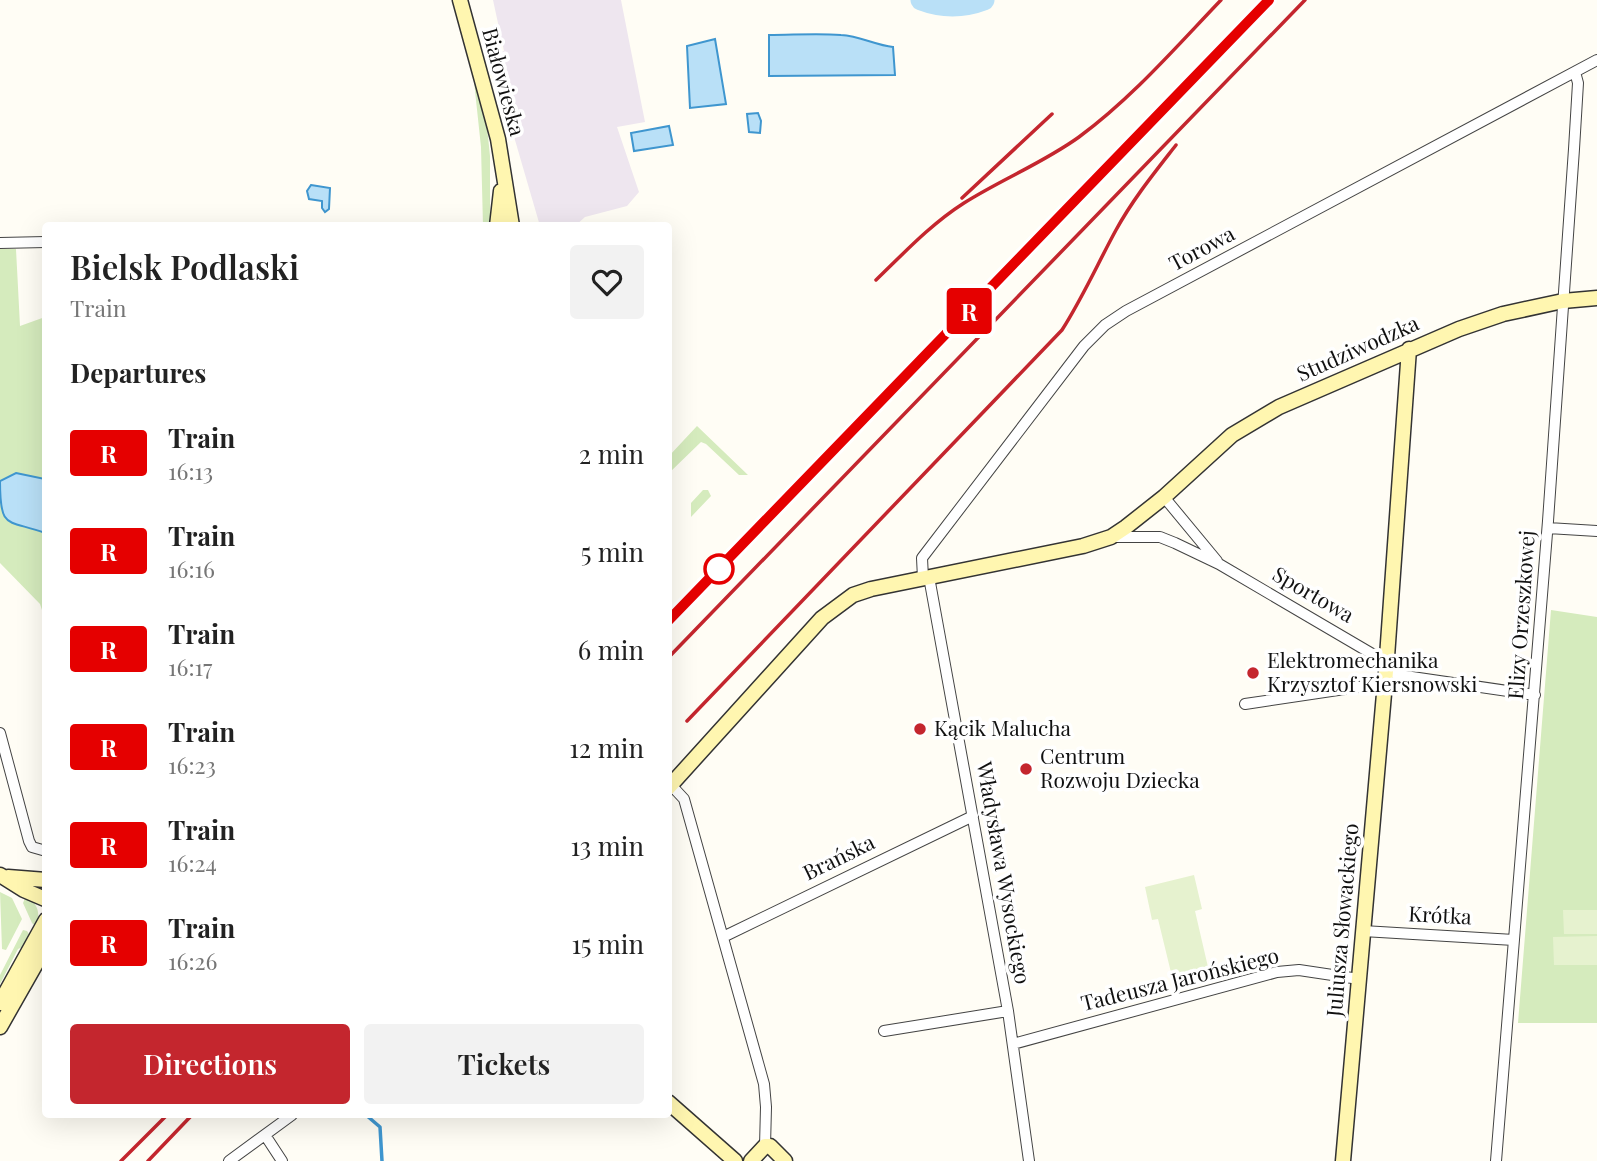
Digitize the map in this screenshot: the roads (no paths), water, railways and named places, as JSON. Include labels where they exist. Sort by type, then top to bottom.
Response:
[{"type":"street","name":"Białowieska","points":[[460,0],[498,139],[511,222]]},
{"type":"street","name":"Torowa","points":[[926,578],[922,558],[1084,346],[1105,325],[1126,311],[1597,60]]},
{"type":"street","name":"Elizy Orzeszkowej","points":[[1496,1161],[1548,528],[1578,83],[1575,72]]},
{"type":"street","name":"Białowieska","points":[[497,222],[503,176]]},
{"type":"street","points":[[0,243],[42,242]]},
{"type":"street","name":"Studziwodzka","points":[[1164,497],[1232,435],[1255,420],[1409,349],[1503,314],[1563,301],[1597,298]]},
{"type":"street","name":"Juliusza Słowackiego","points":[[1343,1161],[1386,672],[1409,349]]},
{"type":"street","name":"Sportowa","points":[[1111,537],[1164,497],[1219,564]]},
{"type":"street","points":[[1548,528],[1597,531]]},
{"type":"street","name":"Sportowa","points":[[672,785],[822,618],[853,595],[871,589],[1083,546],[1111,537],[1160,537],[1219,564],[1386,672],[1535,695]]},
{"type":"street","name":"Władysława Wysockiego","points":[[926,578],[1008,1011],[1029,1161]]},
{"type":"street","points":[[1245,704],[1386,672]]},
{"type":"street","points":[[0,733],[29,841],[32,847],[42,850]]},
{"type":"street","points":[[672,789],[684,799],[764,1084],[765,1146],[751,1161]]},
{"type":"street","name":"Brańska","points":[[723,937],[973,816]]},
{"type":"street","points":[[3,876],[42,880]]},
{"type":"street","points":[[3,876],[42,899]]},
{"type":"street","points":[[0,1003],[42,927]]},
{"type":"street","name":"Krótka","points":[[1363,931],[1514,940]]},
{"type":"street","points":[[0,1027],[42,953]]},
{"type":"street","name":"Tadeusza Jarońskiego","points":[[1013,1044],[1278,972],[1299,970],[1359,979]]},
{"type":"street","name":"Władysława Wysockiego","points":[[884,1031],[1008,1011]]},
{"type":"street","points":[[672,1106],[735,1161]]},
{"type":"street","points":[[229,1161],[288,1118]]},
{"type":"street","points":[[265,1135],[282,1161]]},
{"type":"street","points":[[765,1146],[770,1146],[785,1161]]},
{"type":"water","points":[[769,35],[841,35],[893,47],[895,75],[769,76]]},
{"type":"water","points":[[715,39],[726,104],[690,108],[687,46]]},
{"type":"water","points":[[758,113],[761,121],[760,133],[749,132],[747,114]]},
{"type":"water","points":[[669,126],[673,145],[634,151],[631,133]]},
{"type":"water","points":[[311,185],[330,188],[329,209],[325,212],[322,201],[309,199],[307,191]]},
{"type":"water","points":[[16,473],[42,478],[42,532],[14,524],[4,516],[0,481]]},
{"type":"waterway","points":[[921,0],[953,6],[984,0]]},
{"type":"waterway","points":[[370,1118],[380,1127],[382,1161]]},
{"type":"railway","points":[[876,280],[918,239],[952,211],[1065,146],[1098,122],[1153,72],[1221,0]]},
{"type":"railway","points":[[672,617],[1269,0]]},
{"type":"railway","points":[[672,654],[1305,0]]},
{"type":"railway","points":[[962,198],[1052,114]]},
{"type":"railway","points":[[687,721],[1062,330],[1123,219],[1144,186],[1176,145]]},
{"type":"railway","points":[[121,1161],[164,1118]]},
{"type":"railway","points":[[148,1161],[189,1118]]},
{"type":"train","name":"R","points":[[672,617],[1269,0]]},
{"type":"place","name":"Elektromechanika Krzysztof Kiersnowski","points":[[1253,673]]},
{"type":"place","name":"Kącik Malucha","points":[[920,729]]},
{"type":"place","name":"Centrum Rozwoju Dziecka","points":[[1026,769]]}]
